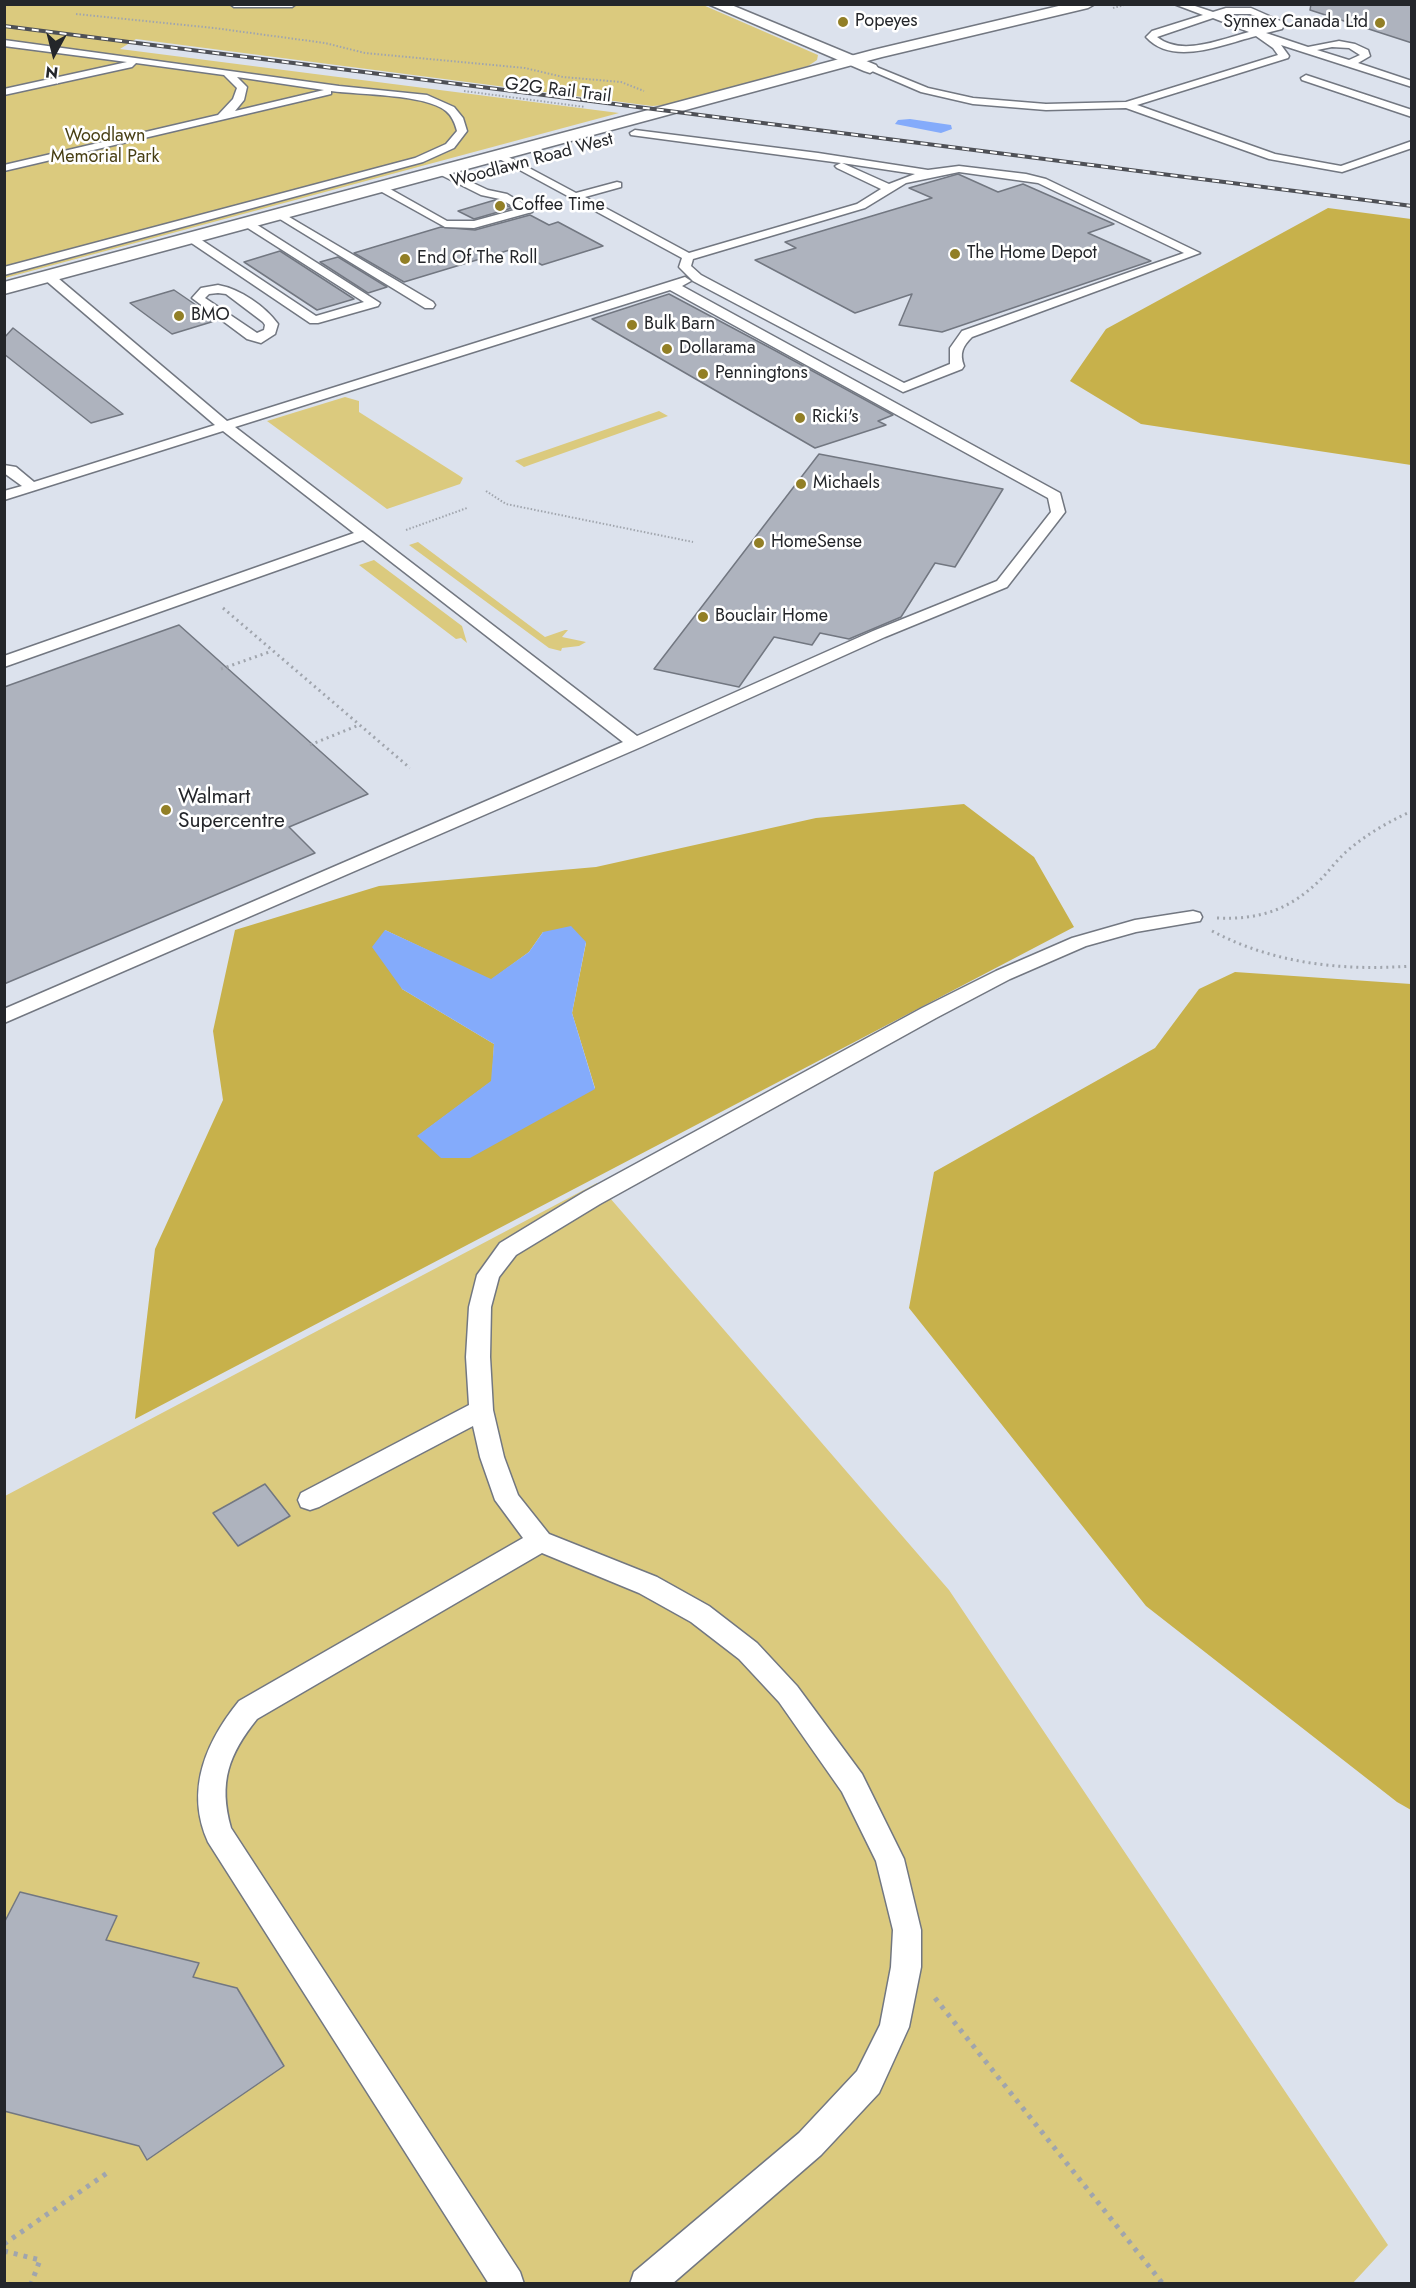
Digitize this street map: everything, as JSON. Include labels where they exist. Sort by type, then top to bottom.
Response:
[{"type":"main road","points":[[715,4],[870,68]]},
{"type":"main road","name":"Woodlawn Road West","points":[[4,304],[55,282],[190,238],[925,41],[1088,4]]},
{"type":"main road","name":"Woodlawn Road West","points":[[4,288],[55,282],[207,249],[997,33],[1058,12]]},
{"type":"lane","points":[[234,4],[292,4]]},
{"type":"lane","points":[[1178,4],[1259,34],[1412,84]]},
{"type":"lane","points":[[1226,11],[1251,11],[1280,23],[1279,27],[1259,34],[1186,49],[1165,46],[1151,37],[1155,33],[1226,11]]},
{"type":"lane","points":[[870,68],[925,90],[973,101],[1046,108],[1126,105],[1284,56],[1280,48],[1259,34]]},
{"type":"lane","points":[[4,43],[339,89],[427,98],[454,111],[462,131],[460,137],[444,149],[405,165],[4,271]]},
{"type":"lane","points":[[1308,49],[1336,43],[1358,47],[1365,56],[1351,63]]},
{"type":"lane","points":[[4,92],[147,61]]},
{"type":"lane","points":[[222,116],[242,93],[242,87],[227,72]]},
{"type":"lane","points":[[1306,78],[1412,114]]},
{"type":"lane","points":[[4,168],[339,89]]},
{"type":"lane","points":[[1126,105],[1273,157],[1342,169],[1412,144]]},
{"type":"lane","points":[[635,133],[931,172]]},
{"type":"lane","points":[[497,155],[688,257],[861,206],[902,181],[931,172],[959,169],[1042,181],[1194,253],[967,334],[954,351],[953,359],[957,366],[903,388],[697,278],[685,267],[688,257]]},
{"type":"lane","points":[[818,156],[889,188]]},
{"type":"lane","points":[[379,187],[445,224],[474,225],[528,210],[503,196],[484,193],[441,171]]},
{"type":"lane","points":[[574,197],[616,184]]},
{"type":"lane","points":[[279,214],[429,304]]},
{"type":"lane","points":[[190,238],[314,320],[374,303],[247,223]]},
{"type":"lane","points":[[4,496],[697,278]]},
{"type":"lane","points":[[55,282],[225,426],[635,743]]},
{"type":"lane","points":[[4,1017],[635,743],[879,634],[1002,584],[1058,512],[1055,496],[671,285]]},
{"type":"lane","points":[[218,289],[230,291],[272,324],[270,331],[261,339],[252,336],[198,298],[201,293],[218,289]]},
{"type":"lane","points":[[4,468],[11,470],[32,487]]},
{"type":"lane","points":[[4,662],[364,534]]},
{"type":"lane","points":[[646,2283],[810,2144],[868,2082],[894,2027],[906,1967],[907,1930],[890,1859],[852,1783],[788,1694],[748,1651],[700,1614],[648,1585],[540,1541],[507,1500],[492,1457],[481,1410],[478,1357],[480,1307],[488,1275],[508,1249],[592,1198],[929,1013],[1003,975],[1079,942],[1135,926],[1193,917]]},
{"type":"lane","points":[[310,1500],[481,1410]]},
{"type":"lane","points":[[508,2283],[218,1833],[211,1813],[209,1794],[212,1771],[221,1749],[231,1729],[248,1710],[540,1541]]},
{"type":"path","points":[[75,14],[214,28],[325,43],[365,53],[525,68],[563,77],[621,82],[647,92]]},
{"type":"path","name":"G2G Rail Trail","points":[[477,93],[591,107]]},
{"type":"path","points":[[486,491],[506,504],[693,542]]},
{"type":"path","points":[[406,530],[467,508]]},
{"type":"path","points":[[216,602],[410,768]]},
{"type":"path","points":[[222,669],[272,650]]},
{"type":"path","points":[[310,745],[360,725]]},
{"type":"path","points":[[1193,917],[1237,920],[1269,916],[1299,901],[1343,854],[1368,834],[1412,811]]},
{"type":"path","points":[[1193,917],[1213,932],[1265,955],[1331,965],[1387,969],[1412,966]]},
{"type":"path","points":[[906,1967],[939,2002],[987,2061],[1163,2283]]},
{"type":"path","points":[[4,2244],[110,2171]]},
{"type":"path","points":[[4,2251],[40,2260],[31,2283]]},
{"type":"green space","name":"Woodlawn Memorial Park","points":[[5,5],[703,5],[818,55],[817,60],[808,66],[666,105],[652,106],[136,39],[120,49],[619,113],[5,278]]},
{"type":"green space","points":[[345,397],[359,401],[359,412],[463,478],[460,484],[387,509],[267,421]]},
{"type":"green space","points":[[659,411],[668,416],[524,467],[515,461]]},
{"type":"green space","points":[[418,542],[545,637],[568,630],[562,637],[586,642],[579,646],[562,648],[561,651],[549,648],[409,545]]},
{"type":"green space","points":[[374,560],[462,626],[467,643],[461,638],[456,639],[359,565]]},
{"type":"green space","points":[[597,1183],[949,1590],[1388,2245],[1352,2284],[5,2284],[5,1496]]},
{"type":"shaded area","points":[[1328,208],[1411,219],[1411,465],[1141,424],[1070,381],[1106,329]]},
{"type":"shaded area","points":[[964,804],[1034,857],[1074,927],[135,1419],[155,1249],[223,1100],[213,1031],[235,930],[379,886],[596,867],[816,818]],"holes":[[[385,930],[491,980],[529,952],[543,932],[586,943],[572,1013],[595,1088],[418,1136],[492,1081],[494,1044],[402,989]]]},
{"type":"shaded area","points":[[1235,972],[1411,984],[1411,1810],[1397,1802],[1146,1606],[909,1308],[934,1172],[1155,1048],[1199,989]]},
{"type":"water","points":[[910,119],[951,125],[952,129],[941,133],[895,124],[898,120]]},
{"type":"water","points":[[571,926],[586,942],[572,1013],[595,1089],[470,1158],[441,1158],[417,1136],[491,1081],[494,1044],[402,989],[372,947],[385,930],[491,979],[529,952],[543,932]]},
{"type":"building","name":"Synnex Canada Ltd","points":[[1311,4],[1412,4],[1412,43],[1310,10]]},
{"type":"building","name":"The Home Depot","points":[[958,174],[998,192],[1023,184],[1114,224],[1088,233],[1151,261],[942,332],[899,325],[912,294],[855,313],[755,260],[796,248],[785,242],[932,198],[909,188]]},
{"type":"building","points":[[495,200],[512,208],[474,219],[458,211]]},
{"type":"building","points":[[530,215],[549,225],[558,222],[603,246],[542,265],[513,249],[404,282],[354,253],[441,227],[475,230]]},
{"type":"building","points":[[280,251],[354,299],[317,310],[244,262]]},
{"type":"building","points":[[338,257],[387,287],[368,293],[320,262]]},
{"type":"building","name":"BMO","points":[[174,290],[218,320],[172,334],[130,303]]},
{"type":"building","points":[[669,294],[893,415],[878,421],[886,425],[815,448],[592,319]]},
{"type":"building","points":[[13,328],[123,414],[91,423],[4,354],[4,338]]},
{"type":"building","points":[[819,454],[1003,489],[955,567],[935,563],[901,617],[849,639],[820,633],[812,645],[774,637],[739,687],[654,669]]},
{"type":"building","name":"Walmart Supercentre","points":[[179,625],[368,794],[289,827],[315,853],[4,984],[4,687]]},
{"type":"building","points":[[265,1484],[290,1516],[238,1546],[213,1513]]},
{"type":"building","points":[[20,1892],[117,1916],[106,1940],[199,1963],[193,1977],[237,1988],[284,2066],[147,2160],[139,2146],[4,2111],[4,1923]]},
{"type":"railway","points":[[4,26],[1412,206]]},
{"type":"place","name":"Popeyes","points":[[843,22]]},
{"type":"place","name":"Synnex Canada Ltd","points":[[1380,23]]},
{"type":"place","name":"Coffee Time","points":[[500,206]]},
{"type":"place","name":"The Home Depot","points":[[955,254]]},
{"type":"place","name":"End Of The Roll","points":[[405,259]]},
{"type":"place","name":"BMO","points":[[179,316]]},
{"type":"place","name":"Bulk Barn","points":[[632,325]]},
{"type":"place","name":"Dollarama","points":[[667,349]]},
{"type":"place","name":"Penningtons","points":[[703,374]]},
{"type":"place","name":"Ricki's","points":[[800,418]]},
{"type":"place","name":"Michaels","points":[[801,484]]},
{"type":"place","name":"HomeSense","points":[[759,543]]},
{"type":"place","name":"Bouclair Home","points":[[703,617]]},
{"type":"place","name":"Walmart Supercentre","points":[[166,810]]}]
